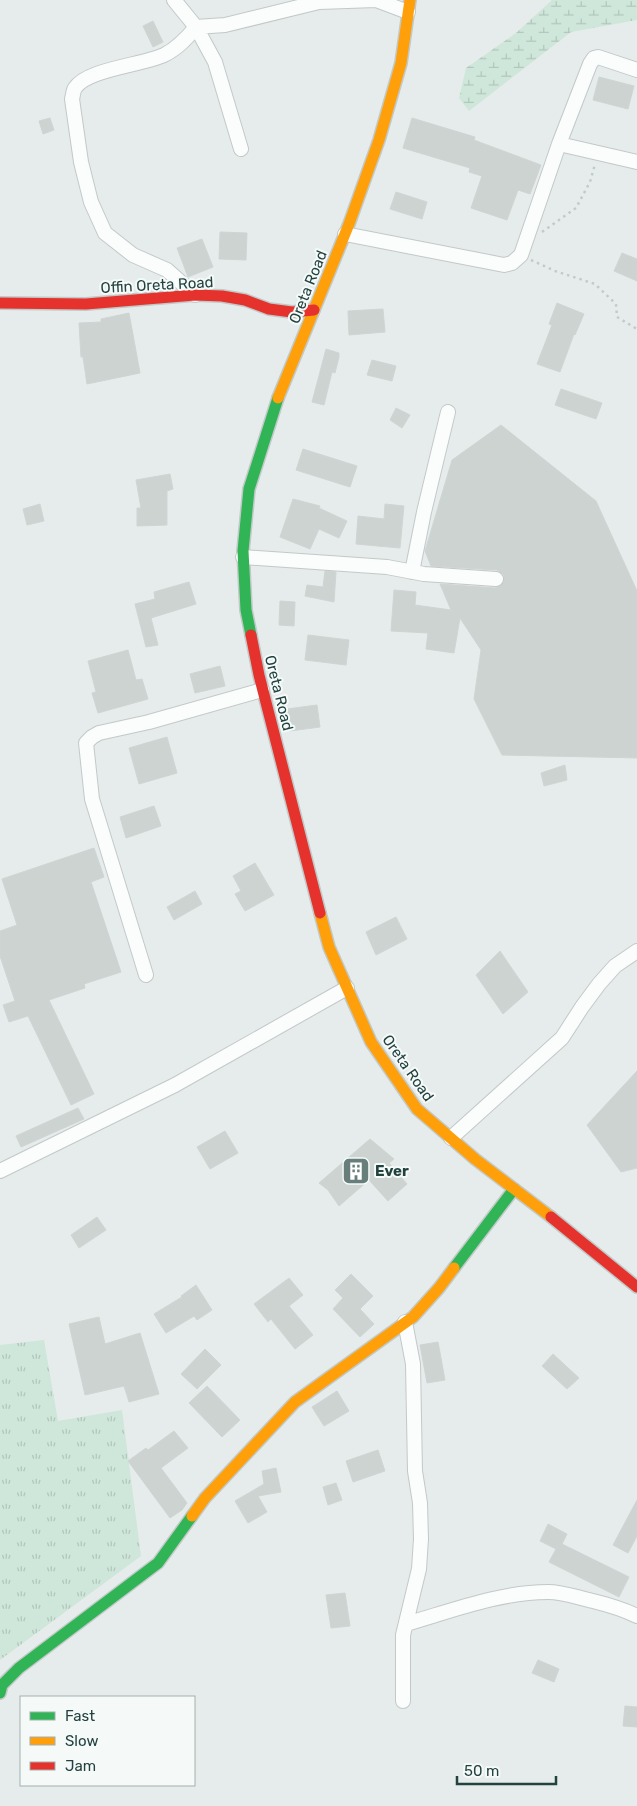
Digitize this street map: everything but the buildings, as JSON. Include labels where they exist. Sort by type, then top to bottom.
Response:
[{"type":"street","points":[[174,0],[196,27],[216,62],[241,149]]},
{"type":"street","points":[[195,295],[167,270],[133,255],[105,233],[91,202],[81,162],[72,100],[74,89],[82,80],[163,56],[176,48],[196,27],[225,25],[319,2],[376,0],[409,6]]},
{"type":"street","name":"Oreta Road","points":[[409,6],[401,63],[379,140],[345,234],[272,414],[249,489],[243,558],[246,610],[262,690],[329,947],[371,1042],[417,1109],[474,1159],[581,1240],[637,1287]]},
{"type":"street","points":[[345,234],[504,265],[512,263],[521,254],[559,144],[590,64],[594,58],[598,57],[637,70]]},
{"type":"street","points":[[559,144],[637,162]]},
{"type":"street","name":"Offin Oreta Road","points":[[0,303],[86,304],[195,295],[222,296],[245,300],[269,309],[292,312],[314,310]]},
{"type":"street","points":[[412,572],[448,412]]},
{"type":"street","points":[[243,558],[387,567],[424,574],[496,579]]},
{"type":"street","points":[[146,975],[92,799],[86,743],[92,737],[99,734],[262,690]]},
{"type":"street","points":[[451,1138],[562,1038],[599,984],[615,966],[637,951]]},
{"type":"street","points":[[0,1172],[175,1085],[347,988]]},
{"type":"street","points":[[0,1693],[2,1686],[19,1668],[158,1563],[205,1498],[295,1402],[412,1317],[439,1288],[514,1189]]},
{"type":"street","points":[[403,1701],[403,1635],[419,1569],[421,1538],[420,1503],[415,1471],[413,1364],[405,1322]]},
{"type":"street","points":[[406,1624],[489,1601],[548,1592],[608,1604],[637,1616]]},
{"type":"path","points":[[525,241],[548,229],[576,208],[590,182],[599,153]]},
{"type":"path","points":[[521,254],[555,271],[595,284],[616,304],[617,318],[637,329]]},
{"type":"green space","points":[[552,0],[637,0],[637,20],[571,32],[469,111],[459,98],[466,68],[516,33]]},
{"type":"green space","points":[[44,1340],[58,1421],[122,1410],[141,1556],[0,1660],[0,1345]]},
{"type":"traffic: fast","points":[[251,635],[246,610],[243,551],[249,489],[278,398]]},
{"type":"traffic: fast","points":[[454,1268],[514,1189]]},
{"type":"traffic: fast","points":[[0,1693],[2,1685],[19,1668],[158,1563],[192,1516]]},
{"type":"traffic: slow","points":[[278,398],[349,224],[379,140],[401,63],[410,0]]},
{"type":"traffic: slow","points":[[320,913],[329,947],[371,1042],[417,1109],[475,1159],[551,1217]]},
{"type":"traffic: slow","points":[[192,1516],[205,1498],[295,1402],[413,1317],[454,1268]]},
{"type":"traffic: jam","points":[[0,303],[86,304],[195,295],[222,296],[245,300],[269,309],[292,312],[314,310]]},
{"type":"traffic: jam","points":[[251,635],[259,675],[320,913]]},
{"type":"traffic: jam","points":[[551,1217],[637,1287]]},
{"type":"place","name":"Ever","points":[[356,1171]]}]
